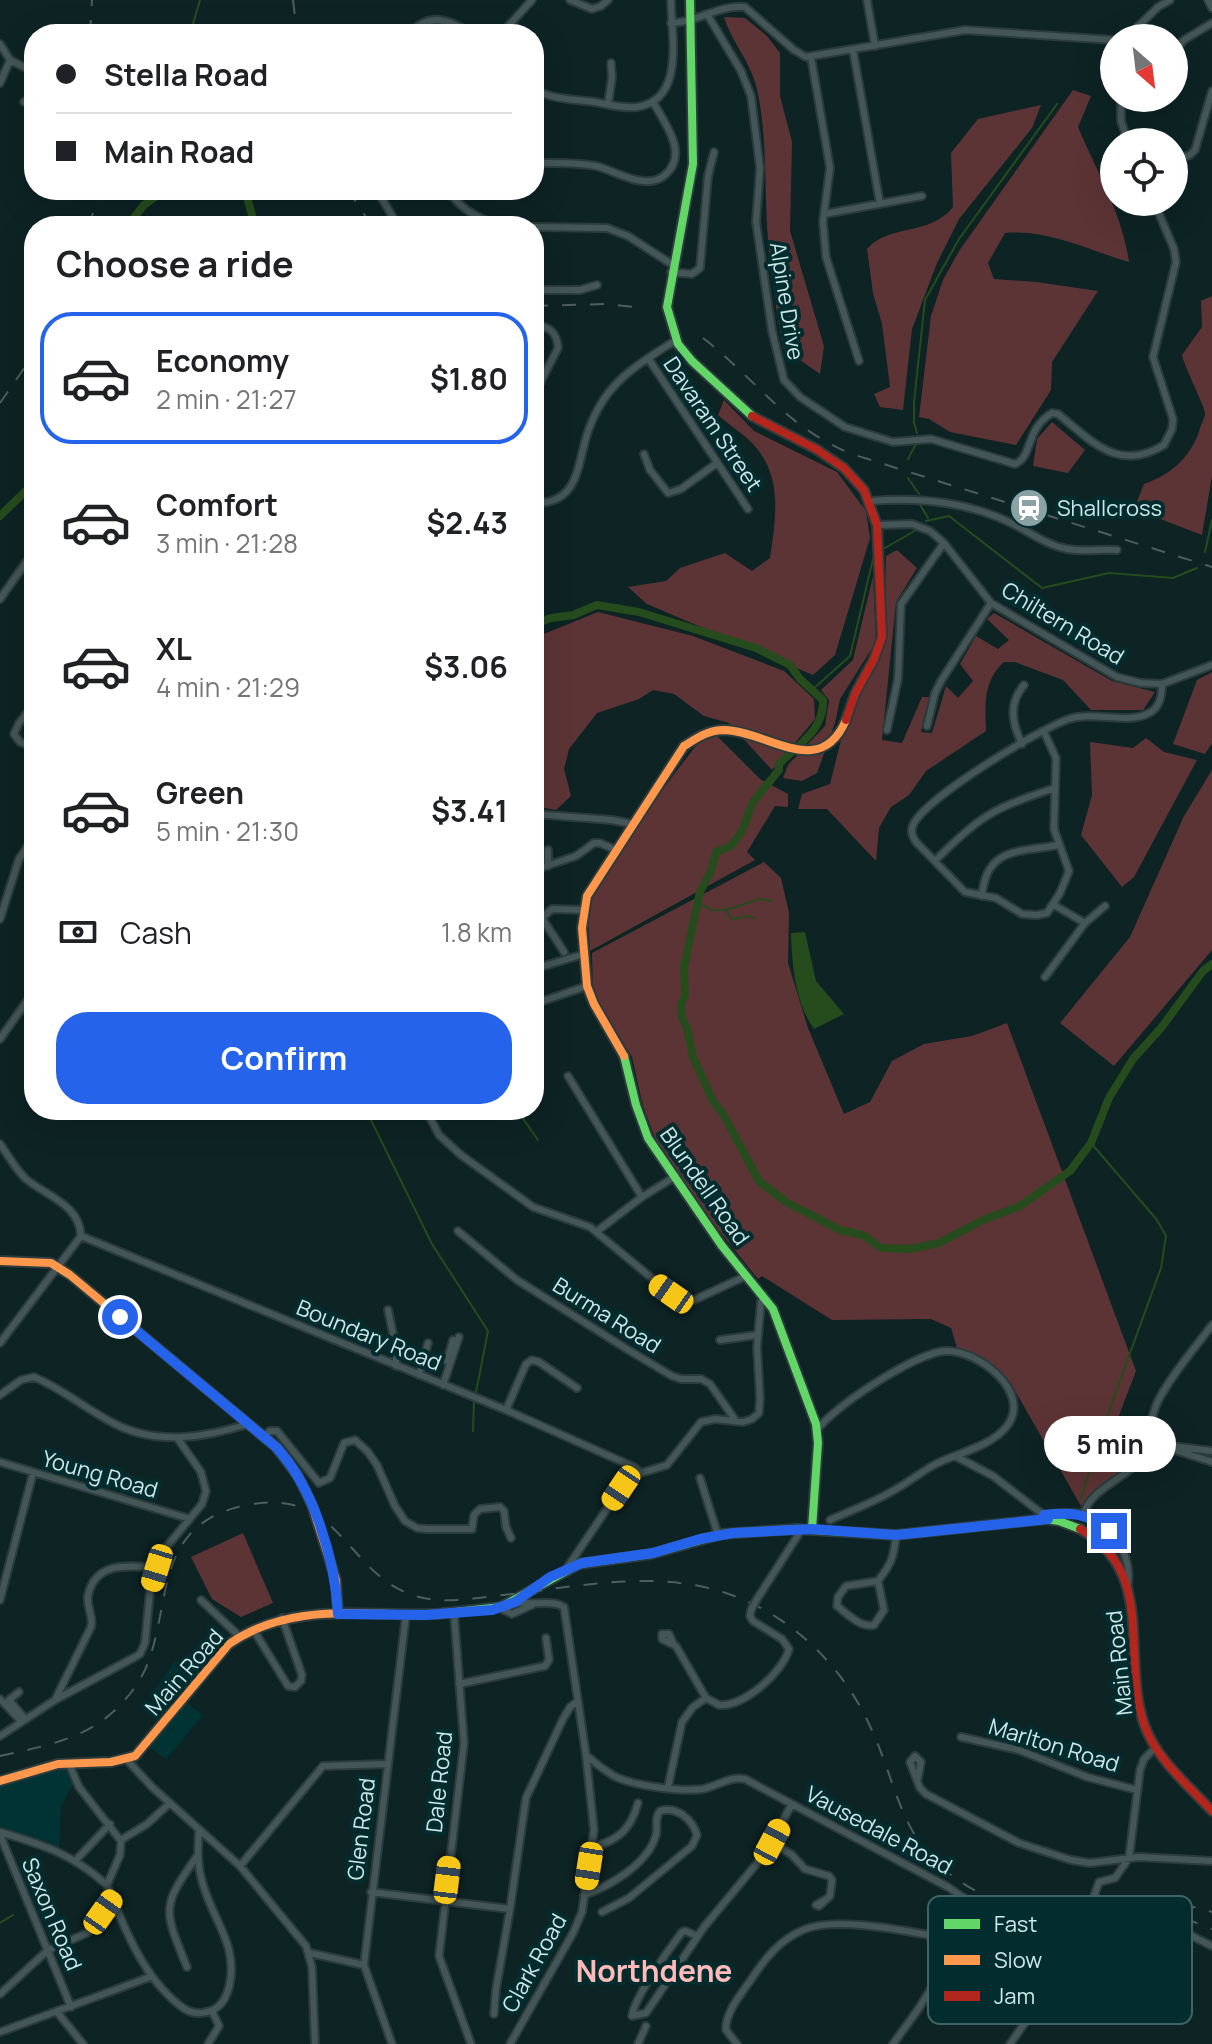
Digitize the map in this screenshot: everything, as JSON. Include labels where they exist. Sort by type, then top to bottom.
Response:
[{"type":"main road","points":[[690,0],[693,164],[667,307],[676,340],[692,361],[753,417],[800,439],[844,468],[860,483],[870,501],[877,525]]},
{"type":"main road","name":"Blundell Road","points":[[807,1529],[817,1430],[782,1331],[773,1309],[648,1138],[622,1049],[594,1004],[587,986],[583,910],[592,887],[692,738],[717,729],[803,751],[823,746],[839,733],[880,647],[883,625],[877,525]]},
{"type":"main road","points":[[0,1261],[56,1265],[248,1424],[291,1464],[312,1505],[335,1576],[338,1614]]},
{"type":"main road","name":"Main Road","points":[[127,1760],[143,1748],[225,1648],[239,1636],[282,1618],[302,1614],[406,1615],[500,1608],[515,1602],[567,1568],[653,1553],[718,1535],[807,1529],[896,1535],[1046,1517],[1077,1527],[1098,1540],[1115,1557],[1128,1584],[1140,1712],[1156,1747],[1212,1811]]},
{"type":"main road","points":[[0,1781],[48,1766],[127,1760]]},
{"type":"street","points":[[510,24],[532,0]]},
{"type":"street","points":[[570,0],[592,9],[608,0]]},
{"type":"street","points":[[544,93],[555,98],[634,107],[653,102],[671,78],[671,0]]},
{"type":"street","points":[[867,0],[875,46]]},
{"type":"street","points":[[1208,0],[1212,8]]},
{"type":"street","points":[[1141,24],[1165,1]]},
{"type":"street","points":[[671,23],[689,22],[732,7],[745,7],[801,55],[811,57],[965,30],[1100,39]]},
{"type":"street","name":"Alpine Drive","points":[[707,14],[741,71],[751,96],[760,168],[756,222],[780,372],[795,393],[845,427],[893,442],[931,439],[1015,464],[1023,459],[1037,424],[1048,414],[1055,413],[1106,451],[1134,457],[1161,448],[1169,437],[1173,419],[1153,357],[1176,262],[1160,216]]},
{"type":"street","points":[[422,24],[441,19],[456,24]]},
{"type":"street","points":[[1188,38],[1212,23]]},
{"type":"street","points":[[0,44],[10,60],[24,67]]},
{"type":"street","points":[[853,50],[880,204]]},
{"type":"street","points":[[811,57],[830,168],[824,214],[828,266],[859,361]]},
{"type":"street","points":[[0,83],[10,60]]},
{"type":"street","points":[[608,104],[611,63]]},
{"type":"street","points":[[1188,155],[1195,150],[1212,91]]},
{"type":"street","points":[[544,163],[582,164],[645,182],[659,179],[673,165],[676,148],[653,102]]},
{"type":"street","points":[[544,227],[607,228],[628,236],[672,268],[692,274],[700,268],[708,176],[714,152]]},
{"type":"street","points":[[824,214],[922,196]]},
{"type":"street","points":[[456,200],[475,216]]},
{"type":"street","points":[[544,290],[580,290],[597,285]]},
{"type":"street","points":[[544,327],[553,332],[558,348],[544,375]]},
{"type":"street","points":[[544,501],[557,499],[569,489],[576,477],[596,412],[619,381],[676,340]]},
{"type":"street","name":"Davaram Street","points":[[648,358],[748,509]]},
{"type":"street","points":[[644,454],[650,470],[668,493],[681,489],[717,463]]},
{"type":"street","points":[[870,501],[912,499],[961,506],[1009,522],[1061,547],[1117,550]]},
{"type":"street","name":"Chiltern Road","points":[[877,525],[921,526],[944,543],[991,603],[1117,677],[1162,684],[1212,665]]},
{"type":"street","points":[[887,730],[898,679],[901,604],[944,543]]},
{"type":"street","points":[[0,599],[24,565]]},
{"type":"street","points":[[927,726],[941,681],[991,603]]},
{"type":"street","points":[[1044,732],[1056,758],[1054,829],[1069,874],[1054,905],[1043,915],[1022,914],[996,898],[965,892],[913,837],[913,824],[952,787],[1022,744],[1044,732],[1067,720],[1080,717],[1137,717],[1150,713],[1160,701],[1162,684]]},
{"type":"street","points":[[1022,744],[1014,724],[1013,707],[1015,696],[1024,685]]},
{"type":"street","points":[[24,717],[14,734],[24,743]]},
{"type":"street","points":[[935,861],[975,822],[995,809],[1055,788]]},
{"type":"street","points":[[544,815],[633,824]]},
{"type":"street","points":[[544,867],[576,856],[594,843],[616,850]]},
{"type":"street","points":[[982,896],[985,872],[1000,858],[1059,845]]},
{"type":"street","points":[[548,850],[548,866]]},
{"type":"street","points":[[0,919],[24,852]]},
{"type":"street","points":[[1054,905],[1085,923]]},
{"type":"street","points":[[1045,977],[1085,923],[1105,906]]},
{"type":"street","points":[[544,916],[556,908],[583,910]]},
{"type":"street","points":[[544,921],[564,952]]},
{"type":"street","points":[[544,966],[584,954]]},
{"type":"street","points":[[544,1001],[587,986]]},
{"type":"street","points":[[0,1039],[24,1005]]},
{"type":"street","points":[[568,1076],[642,1197]]},
{"type":"street","points":[[432,1120],[445,1142],[521,1200],[540,1210],[583,1223],[658,1285],[683,1299],[698,1299],[746,1276]]},
{"type":"street","points":[[0,1144],[24,1177],[64,1202],[73,1212],[81,1236],[56,1265],[0,1343]]},
{"type":"street","points":[[596,1232],[676,1176]]},
{"type":"street","name":"Burma Road","points":[[458,1231],[517,1280],[662,1370],[677,1378],[701,1379],[710,1384],[736,1421]]},
{"type":"street","name":"Boundary Road","points":[[81,1236],[506,1410],[621,1460],[641,1473]]},
{"type":"street","points":[[567,1568],[621,1488],[641,1473],[667,1465],[701,1422],[752,1419],[760,1410],[757,1335],[764,1297]]},
{"type":"street","points":[[388,1310],[396,1348],[396,1366]]},
{"type":"street","points":[[1084,1514],[1089,1502],[1136,1463],[1147,1443],[1152,1417],[1160,1398],[1212,1325]]},
{"type":"street","points":[[720,1340],[757,1335]]},
{"type":"street","points":[[442,1384],[456,1338]]},
{"type":"street","points":[[419,1375],[428,1343]]},
{"type":"street","points":[[817,1430],[841,1406],[904,1368],[932,1354],[954,1351],[977,1360],[993,1371],[1008,1388],[1014,1404],[1010,1421],[1000,1432],[933,1465],[884,1496],[830,1520]]},
{"type":"street","points":[[506,1410],[526,1364],[532,1360],[577,1388]]},
{"type":"street","points":[[0,1395],[21,1380],[34,1377],[115,1424],[134,1431],[178,1439],[248,1424]]},
{"type":"street","points":[[263,1437],[270,1431],[277,1431],[319,1483],[330,1478],[344,1443],[355,1440],[377,1465],[395,1506],[412,1526],[441,1531],[472,1529],[474,1515],[478,1511],[497,1507],[504,1511],[507,1533],[511,1538]]},
{"type":"street","points":[[0,1736],[55,1700],[140,1654],[146,1639],[148,1601],[157,1568],[168,1544],[205,1498],[206,1486],[201,1472],[178,1439]]},
{"type":"street","points":[[1147,1443],[1212,1451]]},
{"type":"street","points":[[1156,1443],[1212,1462]]},
{"type":"street","points":[[955,1456],[993,1476],[1046,1517]]},
{"type":"street","name":"Young Road","points":[[0,1462],[190,1519]]},
{"type":"street","points":[[0,1600],[33,1473]]},
{"type":"street","points":[[700,1478],[718,1535]]},
{"type":"street","name":"Main Road","points":[[1046,1517],[1084,1514],[1100,1523],[1115,1538],[1128,1563],[1128,1584]]},
{"type":"street","points":[[673,1643],[706,1698],[719,1705],[737,1702],[769,1680],[787,1657],[789,1649],[786,1642],[753,1621],[751,1610],[807,1529]]},
{"type":"street","points":[[878,1581],[884,1610],[874,1625],[862,1624],[837,1606],[838,1597],[846,1586],[878,1581],[891,1564],[896,1535]]},
{"type":"street","points":[[55,1700],[91,1627],[93,1620],[88,1598],[95,1581],[117,1565],[157,1568]]},
{"type":"street","points":[[201,1600],[239,1636]]},
{"type":"street","points":[[515,1602],[532,1605],[560,1603],[567,1612],[586,1755]]},
{"type":"street","points":[[500,1608],[515,1614],[532,1605]]},
{"type":"street","name":"Dale Road","points":[[454,1613],[464,1743],[444,1901],[440,1963],[471,2044]]},
{"type":"street","name":"Glen Road","points":[[392,2044],[364,1965],[406,1615]]},
{"type":"street","points":[[253,1629],[280,1675],[288,1686],[295,1687],[302,1675],[282,1618]]},
{"type":"street","points":[[459,1684],[545,1666],[549,1660],[546,1638]]},
{"type":"street","points":[[19,1692],[9,1700],[23,1720]]},
{"type":"street","points":[[668,1787],[682,1722],[693,1707],[706,1698]]},
{"type":"street","points":[[0,1699],[23,1720]]},
{"type":"street","points":[[494,2014],[526,1798],[568,1710],[578,1701]]},
{"type":"street","name":"Marlton Road","points":[[961,1737],[1019,1750],[1087,1777],[1137,1790]]},
{"type":"street","points":[[1094,1896],[1099,1882],[1118,1875],[1129,1858],[1142,1763],[1156,1747]]},
{"type":"street","name":"Vausedale Road","points":[[586,1755],[620,1778],[668,1787],[706,1788],[739,1778],[961,1896]]},
{"type":"street","name":"Clark Road","points":[[510,2044],[578,1925],[594,1822],[586,1755]]},
{"type":"street","points":[[127,1760],[240,1866],[310,1953],[315,2044]]},
{"type":"street","points":[[240,1866],[323,1766],[335,1763],[387,1764]]},
{"type":"street","points":[[69,1764],[76,1783],[121,1840],[120,1855],[107,1885]]},
{"type":"street","points":[[918,1778],[921,1790],[934,1799],[1040,1852],[1083,1863],[1129,1858],[1212,1861]]},
{"type":"street","points":[[121,1840],[147,1824],[170,1803]]},
{"type":"street","points":[[592,1847],[612,1841],[625,1832],[638,1803]]},
{"type":"street","points":[[697,1936],[685,1931],[679,1936],[648,1983],[632,2016],[646,2013],[697,1936],[772,1842],[792,1804]]},
{"type":"street","points":[[584,1895],[625,1873],[642,1858],[655,1836],[660,1811],[672,1810],[688,1818],[697,1835],[688,1851],[629,1898],[602,1912]]},
{"type":"street","points":[[76,1860],[110,1824]]},
{"type":"street","points":[[0,1834],[46,1845],[76,1860],[107,1885],[150,1977],[182,2008],[195,2013],[212,2011],[227,1995],[231,1982],[231,1958],[224,1931],[201,1880],[199,1829]]},
{"type":"street","name":"Saxon Road","points":[[0,1834],[48,1950],[66,2023],[83,2044]]},
{"type":"street","points":[[772,1842],[792,1855],[805,1869],[829,1876],[832,1884],[828,1898]]},
{"type":"street","points":[[187,1967],[169,1920],[168,1906],[174,1888],[198,1855]]},
{"type":"street","points":[[371,1892],[510,1909]]},
{"type":"street","points":[[0,1994],[48,1950],[83,1936],[113,1899]]},
{"type":"street","points":[[737,2044],[726,2030],[727,2018],[770,1954],[784,1940],[803,1929],[846,1925],[928,1936]]},
{"type":"street","name":"Vausedale Road","points":[[1192,1936],[1212,1946]]},
{"type":"street","points":[[310,1953],[364,1965]]},
{"type":"street","points":[[0,2032],[150,1977]]},
{"type":"street","points":[[893,2044],[928,1992]]},
{"type":"street","points":[[208,2044],[219,2026],[212,2011]]},
{"type":"street","points":[[1010,2044],[1024,2024]]},
{"type":"street","points":[[638,2044],[646,2026]]},
{"type":"shaded area","points":[[724,17],[745,18],[767,36],[780,53],[780,96],[792,142],[790,231],[824,346],[820,374],[783,348],[769,256],[760,103],[750,69]]},
{"type":"shaded area","points":[[1073,90],[1091,96],[1078,127],[1100,176],[1100,216],[1117,216],[1129,262],[1052,237],[1005,233],[988,263],[994,279],[1098,291],[1052,362],[1051,390],[1016,445],[950,432],[929,419],[919,417],[931,316],[943,280],[959,251]]},
{"type":"shaded area","points":[[1041,105],[1032,128],[959,219],[937,263],[912,329],[903,410],[880,407],[874,394],[890,387],[882,324],[873,293],[867,249],[887,236],[933,223],[953,207],[951,153],[978,119]]},
{"type":"shaded area","points":[[1212,296],[1212,476],[1202,535],[1134,509],[1144,484],[1173,469],[1187,454],[1204,419],[1204,408],[1182,355],[1202,327],[1201,301]]},
{"type":"shaded area","points":[[724,400],[754,431],[837,472],[866,511],[870,538],[835,655],[813,675],[647,604],[628,587],[666,581],[680,568],[725,553],[752,571],[770,558],[775,498],[769,470],[753,444],[718,415]]},
{"type":"shaded area","points":[[1052,422],[1085,450],[1068,473],[1033,466],[1037,439]]},
{"type":"shaded area","points":[[897,550],[917,568],[896,602],[882,740],[902,743],[922,697],[929,697],[921,732],[932,733],[946,686],[958,698],[973,681],[960,664],[976,636],[998,649],[1009,640],[987,619],[994,613],[1112,681],[1155,692],[1143,710],[1091,710],[1063,680],[1015,662],[1004,662],[989,685],[986,731],[926,771],[909,795],[891,807],[879,828],[876,861],[827,809],[798,809],[802,794],[830,784],[843,732],[862,683],[884,644],[886,556]]},
{"type":"shaded area","points":[[873,576],[876,642],[840,699],[817,773],[802,781],[783,778],[788,765],[825,726],[829,700],[821,690],[853,660]]},
{"type":"shaded area","points":[[598,612],[693,636],[784,671],[814,699],[815,719],[772,770],[729,723],[704,716],[674,694],[653,690],[639,699],[597,713],[569,749],[564,769],[571,796],[556,810],[544,808],[544,634]]},
{"type":"shaded area","points":[[1212,672],[1212,743],[1205,754],[1173,744],[1197,680]]},
{"type":"shaded area","points":[[717,736],[760,779],[788,794],[788,807],[775,806],[747,852],[755,860],[590,951],[588,918],[591,900],[652,804],[684,761],[700,741]]},
{"type":"shaded area","points":[[1146,738],[1164,752],[1197,760],[1134,877],[1122,887],[1081,835],[1092,795],[1090,742],[1133,748]]},
{"type":"shaded area","points":[[1212,770],[1212,950],[1114,1066],[1060,1023],[1130,937],[1184,816]]},
{"type":"shaded area","points":[[764,862],[781,878],[789,913],[788,963],[808,1028],[844,1114],[870,1102],[892,1061],[924,1044],[972,1036],[1007,1023],[1136,1371],[1110,1439],[1141,1443],[1136,1456],[1081,1506],[1010,1382],[992,1365],[957,1348],[951,1328],[931,1319],[832,1320],[762,1276],[758,1279],[716,1227],[657,1143],[643,1106],[632,1057],[593,994],[592,953]]},
{"type":"shaded area","points":[[805,932],[816,981],[844,1014],[814,1029],[799,995],[792,958],[791,933]]},
{"type":"shaded area","points":[[243,1533],[273,1603],[241,1617],[212,1599],[191,1557]]},
{"type":"shaded area","points":[[179,1661],[194,1675],[178,1696],[203,1715],[166,1759],[140,1741],[169,1706],[153,1692],[174,1663]]},
{"type":"shaded area","points":[[58,1766],[66,1768],[74,1782],[61,1807],[59,1848],[0,1829],[0,1784]]},
{"type":"waterway","points":[[193,24],[200,0]]},
{"type":"waterway","points":[[917,433],[914,402],[925,300],[959,239],[1057,104]]},
{"type":"waterway","points":[[135,216],[151,200]]},
{"type":"waterway","points":[[248,200],[252,216]]},
{"type":"waterway","points":[[908,459],[916,444]]},
{"type":"waterway","points":[[908,478],[919,494]]},
{"type":"waterway","points":[[0,516],[24,493]]},
{"type":"waterway","points":[[919,503],[928,518]]},
{"type":"waterway","points":[[926,521],[949,516],[1042,588],[1109,573],[1173,578],[1197,568]]},
{"type":"waterway","points":[[1205,552],[1212,520]]},
{"type":"waterway","points":[[885,548],[918,529]]},
{"type":"waterway","points":[[813,689],[850,656],[874,555]]},
{"type":"waterway","points":[[544,620],[573,615],[597,605],[639,612],[756,648],[790,665],[823,700],[815,729],[779,764],[779,770],[753,802],[742,831],[731,846],[716,852],[711,871],[700,892],[684,967],[685,996],[681,1004],[693,1057],[713,1101],[759,1181],[786,1202],[840,1230],[863,1235],[881,1248],[909,1249],[939,1243],[983,1220],[1020,1206],[1070,1171],[1091,1143],[1109,1098],[1133,1059],[1161,1028],[1203,971],[1212,964]]},
{"type":"waterway","points":[[726,910],[760,899],[771,901]]},
{"type":"waterway","points":[[698,903],[712,910],[726,910],[732,920],[745,916],[755,918]]},
{"type":"waterway","points":[[371,1120],[432,1244],[488,1331],[476,1392]]},
{"type":"waterway","points":[[524,1120],[538,1140]]},
{"type":"waterway","points":[[1081,1499],[1105,1422],[1161,1268],[1166,1236],[1157,1220],[1091,1143]]},
{"type":"waterway","points":[[473,1431],[474,1401]]},
{"type":"waterway","points":[[0,1923],[13,1915]]},
{"type":"railway","points":[[91,24],[92,0]]},
{"type":"railway","points":[[293,0],[296,24]]},
{"type":"railway","points":[[92,216],[98,200]]},
{"type":"railway","points":[[355,200],[365,216]]},
{"type":"railway","points":[[544,306],[605,304],[645,308]]},
{"type":"railway","points":[[703,338],[792,418],[832,445],[855,455],[1212,567]]},
{"type":"railway","points":[[0,403],[24,368]]},
{"type":"railway","points":[[0,1756],[75,1736],[114,1711],[134,1688],[146,1667],[172,1567],[181,1547],[194,1530],[214,1516],[242,1506],[276,1502],[302,1508],[323,1519],[374,1571],[394,1586],[419,1597],[461,1600],[615,1582],[671,1582],[726,1593],[772,1614],[812,1645],[845,1683],[870,1726],[906,1819],[917,1839],[951,1875],[988,1896]]},
{"type":"railway","points":[[1192,1907],[1212,1912]]},
{"type":"railway","points":[[1192,1921],[1212,1929]]},
{"type":"traffic: fast","points":[[690,0],[693,164],[667,307],[678,344],[692,361],[752,416]]},
{"type":"traffic: fast","points":[[624,1056],[648,1138],[722,1246],[773,1309],[816,1424],[818,1443],[812,1529]]},
{"type":"traffic: fast","points":[[437,1614],[501,1607],[579,1564],[651,1554],[722,1534],[796,1529],[896,1535],[1046,1519],[1080,1529]]},
{"type":"traffic: slow","points":[[624,1056],[587,986],[582,928],[587,896],[684,746],[698,737],[724,730],[808,750],[822,747],[835,738],[846,720]]},
{"type":"traffic: slow","points":[[0,1261],[51,1263],[70,1275],[276,1447],[298,1476],[312,1505]]},
{"type":"traffic: slow","points":[[312,1505],[317,1521]]},
{"type":"traffic: slow","points":[[317,1521],[336,1580],[338,1614]]},
{"type":"traffic: slow","points":[[0,1781],[58,1764],[111,1762],[135,1756],[229,1644],[253,1630],[304,1616],[437,1614]]},
{"type":"traffic: jam","points":[[752,416],[816,449],[844,468],[864,490],[877,525],[882,637],[846,720]]},
{"type":"traffic: jam","points":[[1080,1529],[1104,1547],[1119,1568],[1128,1591],[1138,1698],[1149,1737],[1174,1771],[1212,1811]]},
{"type":"place","name":"Shallcross","points":[[1029,508]]},
{"type":"district","name":"Northdene","points":[[654,1972]]},
{"type":"route","points":[[120,1317],[276,1447],[291,1464],[312,1505],[335,1576],[338,1614],[425,1615],[492,1610],[515,1602],[550,1577],[582,1563],[653,1553],[733,1533],[812,1529],[896,1535],[1048,1519],[1044,1515],[1060,1513],[1084,1514],[1109,1531]]}]
